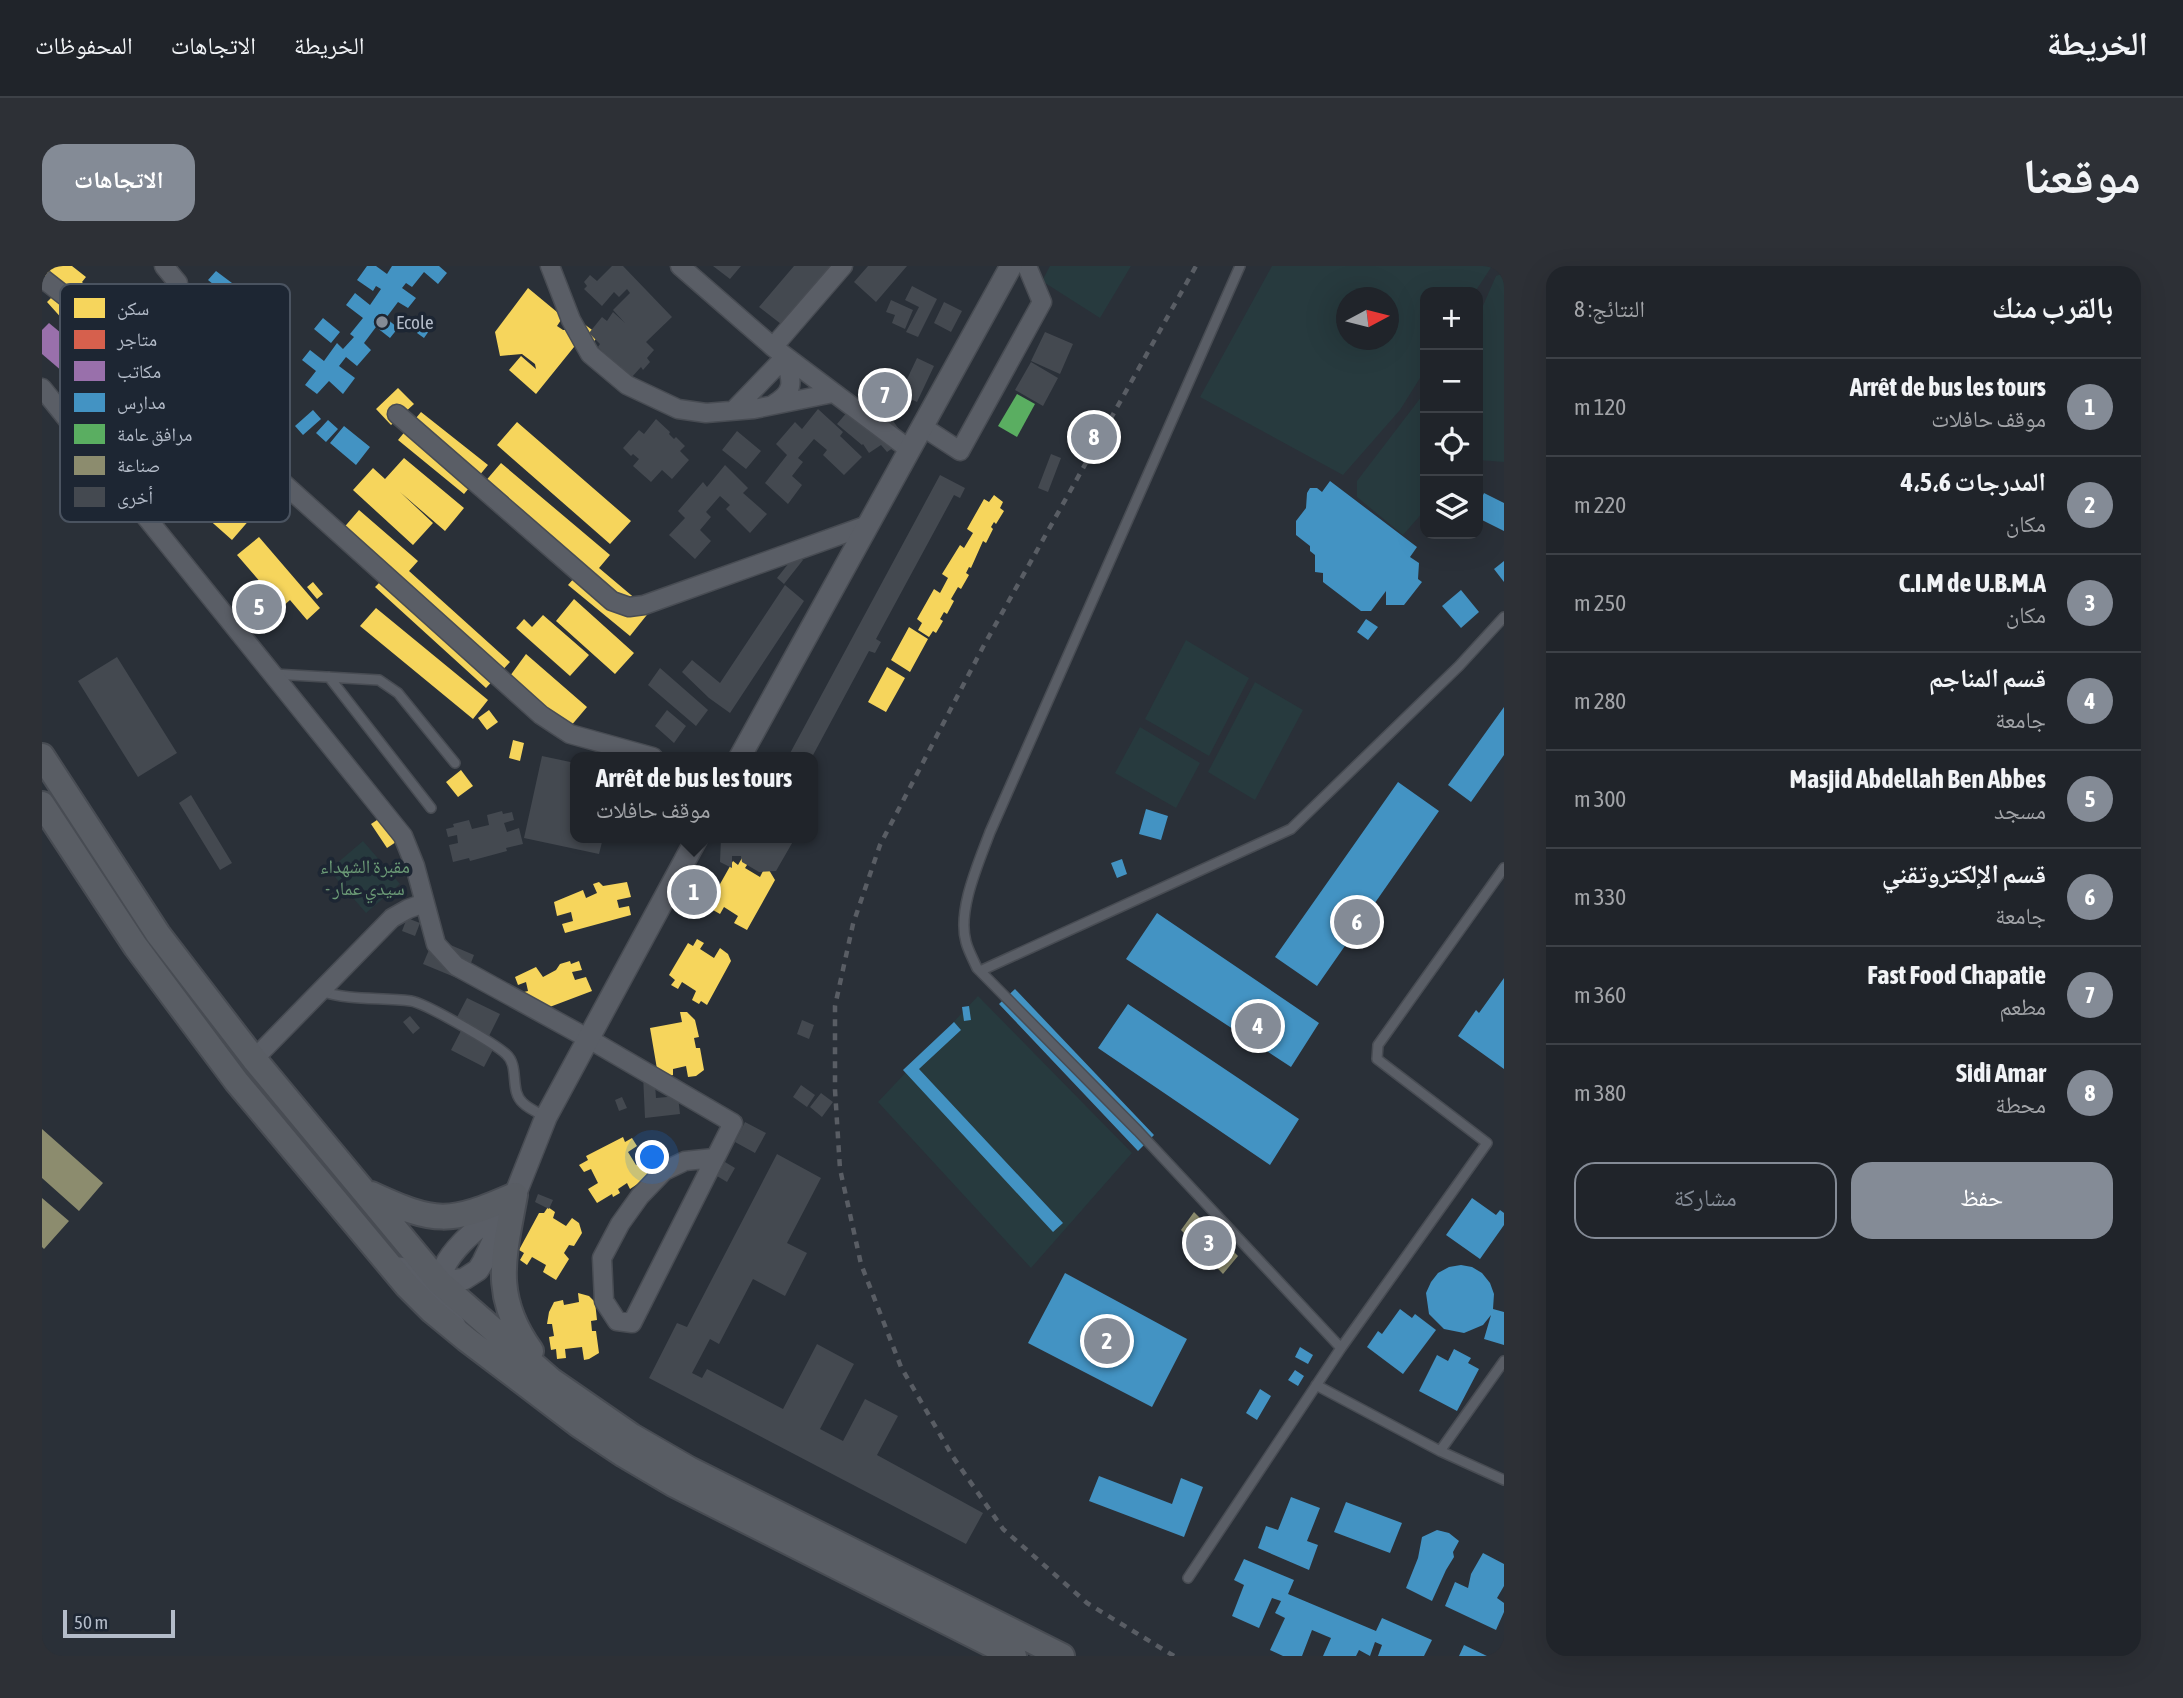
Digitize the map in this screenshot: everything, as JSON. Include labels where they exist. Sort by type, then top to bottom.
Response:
[{"type":"main road","points":[[42,756],[158,934],[254,1059],[440,1283],[551,1380],[632,1436],[689,1469],[1062,1656]]},
{"type":"main road","points":[[42,804],[136,947],[236,1081],[415,1295],[466,1339],[579,1425],[673,1484],[1014,1656]]},
{"type":"main road","points":[[363,1190],[409,1212],[438,1217],[475,1212],[515,1195]]},
{"type":"main road","points":[[515,1195],[503,1263],[508,1311],[516,1331],[551,1380]]},
{"type":"street","points":[[164,266],[178,284]]},
{"type":"street","points":[[550,266],[571,320],[590,354],[627,385],[678,410],[706,413],[768,407],[833,393]]},
{"type":"street","points":[[680,266],[779,352],[910,450]]},
{"type":"street","points":[[734,410],[843,266]]},
{"type":"street","points":[[743,752],[1012,266]]},
{"type":"street","points":[[923,427],[960,451],[1024,322],[1042,302],[1027,266]]},
{"type":"street","points":[[42,278],[60,292]]},
{"type":"street","points":[[768,407],[787,396],[792,383],[779,352]]},
{"type":"street","points":[[42,388],[60,410]]},
{"type":"street","points":[[397,414],[611,601],[629,607],[644,605],[868,524]]},
{"type":"street","points":[[290,489],[541,715],[570,734],[635,752]]},
{"type":"street","points":[[149,522],[403,836],[415,866],[436,944],[456,966],[733,1123],[632,1323],[617,1321],[604,1301],[603,1258],[620,1224],[640,1196],[664,1171],[685,1161],[714,1158]]},
{"type":"street","points":[[379,1252],[419,1283],[427,1285],[464,1279],[478,1269],[515,1195],[546,1118],[694,843]]},
{"type":"street","points":[[254,1059],[393,918],[424,903]]},
{"type":"street","points":[[466,1339],[442,1306],[442,1269],[515,1195]]},
{"type":"lane","points":[[1240,266],[990,832],[966,910],[965,940],[980,971],[1138,1131],[1341,1348]]},
{"type":"lane","points":[[980,971],[1292,829],[1459,667],[1504,617]]},
{"type":"lane","points":[[271,674],[379,680],[390,686],[455,763]]},
{"type":"lane","points":[[329,677],[431,808]]},
{"type":"lane","points":[[1188,1578],[1341,1348],[1487,1143],[1377,1059],[1378,1045],[1504,868]]},
{"type":"lane","points":[[320,991],[355,999],[424,1004],[508,1055],[515,1072],[517,1095],[522,1103],[546,1118]]},
{"type":"lane","points":[[1440,1451],[1504,1362]]},
{"type":"lane","points":[[1317,1385],[1440,1451],[1504,1480]]},
{"type":"green space","points":[[1050,266],[1131,266],[1100,318],[1042,281]]},
{"type":"green space","points":[[1272,266],[1492,266],[1478,287],[1420,287],[1420,378],[1400,410],[1343,475],[1200,397]]},
{"type":"green space","points":[[1504,273],[1504,462],[1483,460],[1483,306],[1496,276]]},
{"type":"green space","points":[[1420,399],[1420,516],[1403,535],[1357,497],[1357,481]]},
{"type":"green space","points":[[1186,640],[1249,678],[1209,756],[1145,719]]},
{"type":"green space","points":[[1255,682],[1303,710],[1255,800],[1208,772]]},
{"type":"green space","points":[[1140,727],[1200,763],[1176,808],[1115,773]]},
{"type":"green space","name":"مقبرة الشهداء - سيدي عمار","points":[[363,841],[400,884],[366,913],[329,870]]},
{"type":"green space","points":[[978,996],[1132,1153],[1031,1268],[878,1102]]},
{"type":"building: سكن","points":[[42,266],[72,266],[86,277],[82,282],[84,284],[60,284],[60,287],[42,273]]},
{"type":"building: سكن","points":[[528,288],[563,317],[557,326],[563,330],[569,330],[576,335],[584,324],[599,335],[591,345],[574,347],[536,394],[509,370],[521,356],[536,369],[535,364],[522,354],[500,356],[495,332]]},
{"type":"building: سكن","points":[[60,289],[60,316],[47,302]]},
{"type":"building: سكن","points":[[398,388],[414,404],[391,425],[376,409]]},
{"type":"building: سكن","points":[[421,412],[488,465],[464,494],[398,440]]},
{"type":"building: سكن","points":[[517,422],[631,521],[610,544],[497,445]]},
{"type":"building: سكن","points":[[404,458],[464,508],[445,531],[400,492],[433,523],[413,545],[353,490],[373,468],[385,479]]},
{"type":"building: سكن","points":[[501,463],[610,555],[599,568],[650,611],[630,636],[568,585],[583,568],[483,484]]},
{"type":"building: سكن","points":[[994,495],[1003,502],[1000,508],[1004,511],[991,527],[993,529],[986,543],[983,541],[966,573],[969,575],[951,599],[954,601],[947,614],[944,612],[940,619],[943,621],[936,633],[933,631],[929,637],[918,630],[922,623],[917,619],[934,589],[940,593],[948,578],[942,574],[960,545],[964,548],[973,533],[967,529],[984,499],[989,502]]},
{"type":"building: سكن","points":[[359,510],[418,561],[409,571],[510,662],[486,688],[375,587],[390,572],[341,531]]},
{"type":"building: سكن","points":[[212,522],[248,522],[232,540]]},
{"type":"building: سكن","points":[[259,537],[320,608],[307,620],[290,600],[282,607],[237,555]]},
{"type":"building: سكن","points":[[313,582],[323,594],[317,599],[307,587]]},
{"type":"building: سكن","points":[[574,599],[634,653],[615,674],[556,621]]},
{"type":"building: سكن","points":[[376,608],[488,700],[473,719],[360,626]]},
{"type":"building: سكن","points":[[543,615],[589,655],[570,676],[516,628],[524,619],[532,627]]},
{"type":"building: سكن","points":[[909,627],[928,639],[910,672],[891,660]]},
{"type":"building: سكن","points":[[526,654],[587,707],[570,727],[510,676]]},
{"type":"building: سكن","points":[[887,667],[905,678],[886,712],[868,702]]},
{"type":"building: سكن","points":[[489,710],[498,722],[487,730],[478,718]]},
{"type":"building: سكن","points":[[513,740],[524,743],[520,761],[509,758]]},
{"type":"building: سكن","points":[[461,770],[473,786],[458,797],[446,782]]},
{"type":"building: سكن","points":[[383,816],[399,840],[387,848],[371,824]]},
{"type":"building: سكن","points":[[742,858],[749,862],[745,868],[760,877],[766,865],[775,880],[747,930],[734,923],[738,916],[724,907],[720,914],[713,910],[717,903],[711,900],[733,861],[738,865]]},
{"type":"building: سكن","points":[[599,882],[603,886],[627,882],[631,897],[617,900],[619,908],[629,906],[631,915],[565,933],[562,924],[573,921],[571,912],[557,916],[554,902],[583,890],[586,898],[597,893],[593,884]]},
{"type":"building: سكن","points":[[697,939],[704,943],[700,949],[714,958],[720,948],[728,954],[731,961],[707,1005],[692,1000],[696,991],[682,982],[678,989],[671,985],[675,980],[669,975],[688,943],[693,946]]},
{"type":"building: سكن","points":[[570,961],[571,964],[579,961],[582,970],[572,972],[575,980],[586,977],[592,991],[547,1008],[520,993],[528,991],[526,982],[518,985],[515,977],[536,967],[543,977],[556,970],[560,964]]},
{"type":"building: سكن","points":[[680,1012],[687,1012],[695,1020],[699,1037],[694,1038],[696,1048],[700,1048],[704,1070],[696,1076],[688,1077],[686,1066],[673,1069],[673,1075],[666,1077],[657,1069],[650,1028],[682,1022]]},
{"type":"building: سكن","points":[[623,1137],[625,1142],[632,1138],[637,1146],[628,1152],[636,1165],[646,1160],[654,1173],[630,1189],[627,1183],[618,1189],[620,1193],[613,1197],[612,1194],[597,1203],[588,1189],[598,1183],[591,1169],[584,1172],[579,1165],[588,1160],[586,1156]]},
{"type":"building: سكن","points":[[548,1207],[555,1212],[553,1218],[566,1226],[572,1218],[579,1223],[582,1233],[574,1246],[569,1245],[564,1253],[569,1259],[556,1280],[543,1272],[546,1265],[532,1257],[527,1265],[520,1260],[524,1253],[519,1250],[539,1213],[544,1213]]},
{"type":"building: سكن","points":[[578,1293],[589,1296],[595,1302],[597,1320],[591,1321],[592,1331],[596,1331],[599,1353],[584,1360],[582,1347],[565,1349],[566,1358],[557,1359],[556,1349],[551,1350],[549,1337],[554,1336],[552,1324],[547,1324],[549,1312],[554,1302],[563,1300],[564,1305],[579,1302]]},
{"type":"building: متاجر","points":[[879,373],[907,392],[890,417],[863,398]]},
{"type":"building: مكاتب","points":[[49,323],[60,332],[60,369],[42,354],[42,330]]},
{"type":"building: مدارس","points":[[367,266],[376,266],[387,274],[392,266],[439,266],[447,273],[438,284],[424,272],[412,287],[406,283],[402,288],[416,298],[408,308],[398,302],[386,318],[398,328],[390,338],[376,327],[364,343],[371,350],[357,366],[346,357],[339,366],[355,378],[343,394],[329,381],[317,394],[305,385],[316,371],[302,360],[310,350],[324,361],[337,343],[343,349],[354,337],[350,334],[363,318],[346,305],[355,293],[370,305],[381,289],[376,286],[373,291],[357,280]]},
{"type":"building: مدارس","points":[[216,271],[232,283],[213,284],[208,280]]},
{"type":"building: مدارس","points":[[323,318],[340,332],[331,343],[314,329]]},
{"type":"building: مدارس","points":[[424,323],[431,328],[424,338],[417,333]]},
{"type":"building: مدارس","points":[[313,410],[321,419],[303,435],[295,426]]},
{"type":"building: مدارس","points":[[328,420],[338,429],[326,442],[316,433]]},
{"type":"building: مدارس","points":[[344,426],[370,447],[356,465],[330,443]]},
{"type":"building: مدارس","points":[[1330,481],[1417,547],[1410,557],[1419,563],[1418,579],[1422,582],[1404,605],[1386,605],[1386,591],[1371,611],[1361,611],[1323,582],[1323,573],[1315,572],[1315,555],[1310,551],[1310,546],[1296,535],[1296,521],[1306,508],[1310,488],[1317,488],[1322,492]]},
{"type":"building: مدارس","points":[[1484,493],[1504,503],[1504,531],[1483,520]]},
{"type":"building: مدارس","points":[[1504,561],[1504,582],[1494,569]]},
{"type":"building: مدارس","points":[[1461,590],[1479,612],[1461,628],[1442,606]]},
{"type":"building: مدارس","points":[[1366,619],[1378,627],[1368,640],[1357,632]]},
{"type":"building: مدارس","points":[[1504,707],[1504,755],[1471,802],[1448,785]]},
{"type":"building: مدارس","points":[[1398,782],[1439,811],[1317,986],[1275,957]]},
{"type":"building: مدارس","points":[[1146,809],[1168,816],[1161,840],[1139,834]]},
{"type":"building: مدارس","points":[[1122,859],[1127,874],[1117,878],[1111,863]]},
{"type":"building: مدارس","points":[[1157,913],[1319,1023],[1291,1067],[1126,959]]},
{"type":"building: مدارس","points":[[1504,978],[1504,1069],[1458,1036],[1476,1010],[1479,1013]]},
{"type":"building: مدارس","points":[[1015,989],[1154,1135],[1138,1151],[999,1004]]},
{"type":"building: مدارس","points":[[1128,1004],[1299,1119],[1270,1165],[1098,1048]]},
{"type":"building: مدارس","points":[[969,1006],[971,1020],[964,1021],[962,1007]]},
{"type":"building: مدارس","points":[[954,1022],[961,1030],[919,1069],[1063,1223],[1053,1232],[903,1070]]},
{"type":"building: مدارس","points":[[1472,1198],[1496,1215],[1500,1210],[1504,1213],[1504,1225],[1480,1259],[1446,1235]]},
{"type":"building: مدارس","points":[[1461,1265],[1482,1273],[1490,1283],[1494,1294],[1493,1309],[1504,1312],[1504,1345],[1484,1339],[1491,1315],[1483,1325],[1464,1333],[1444,1329],[1429,1314],[1426,1293],[1431,1282],[1438,1273]]},
{"type":"building: مدارس","points":[[1065,1273],[1187,1339],[1152,1407],[1028,1343]]},
{"type":"building: مدارس","points":[[1400,1309],[1412,1318],[1415,1314],[1436,1330],[1403,1374],[1367,1347],[1378,1331],[1382,1334]]},
{"type":"building: مدارس","points":[[1300,1347],[1313,1355],[1308,1364],[1295,1357]]},
{"type":"building: مدارس","points":[[1454,1349],[1471,1358],[1468,1363],[1479,1369],[1457,1411],[1419,1391],[1437,1355],[1448,1361]]},
{"type":"building: مدارس","points":[[1295,1370],[1304,1376],[1298,1386],[1288,1380]]},
{"type":"building: مدارس","points":[[1260,1389],[1271,1396],[1257,1420],[1246,1413]]},
{"type":"building: مدارس","points":[[1099,1476],[1172,1504],[1181,1478],[1203,1487],[1184,1537],[1089,1501]]},
{"type":"building: مدارس","points":[[1291,1497],[1320,1508],[1307,1541],[1318,1545],[1309,1570],[1258,1548],[1266,1526],[1278,1530]]},
{"type":"building: مدارس","points":[[1346,1502],[1402,1523],[1390,1553],[1334,1532]]},
{"type":"building: مدارس","points":[[1437,1530],[1449,1533],[1459,1541],[1432,1601],[1406,1588],[1418,1558],[1422,1537]]},
{"type":"building: مدارس","points":[[1483,1553],[1504,1564],[1504,1586],[1497,1598],[1504,1603],[1504,1612],[1496,1630],[1445,1606],[1455,1582],[1468,1588],[1471,1574]]},
{"type":"building: مدارس","points":[[1244,1559],[1294,1580],[1288,1594],[1376,1631],[1382,1618],[1432,1640],[1424,1656],[1378,1656],[1382,1645],[1375,1642],[1370,1656],[1359,1650],[1356,1656],[1323,1656],[1331,1638],[1312,1630],[1302,1656],[1283,1656],[1270,1650],[1285,1618],[1275,1613],[1281,1601],[1272,1598],[1259,1628],[1232,1616],[1244,1585],[1234,1580]]},
{"type":"building: مدارس","points":[[1464,1645],[1487,1656],[1459,1656]]},
{"type":"building: مرافق عامة","points":[[1017,394],[1035,404],[1017,437],[998,426]]},
{"type":"building: صناعة","points":[[42,1129],[103,1183],[79,1211],[42,1178]]},
{"type":"building: صناعة","points":[[42,1198],[69,1221],[44,1249],[42,1247]]},
{"type":"building: صناعة","points":[[1194,1212],[1238,1256],[1223,1274],[1181,1230]]},
{"type":"building: أخرى","points":[[612,266],[623,266],[672,317],[646,342],[654,350],[647,358],[650,362],[631,378],[598,347],[600,344],[589,333],[602,317],[607,321],[613,312],[625,323],[613,310],[630,293],[627,289],[619,297],[614,292],[602,306],[584,289],[587,286],[584,282],[590,275],[597,281]]},
{"type":"building: أخرى","points":[[713,266],[741,266],[730,279]]},
{"type":"building: أخرى","points":[[794,266],[831,266],[781,324],[759,307]]},
{"type":"building: أخرى","points":[[868,266],[907,266],[876,302],[854,282]]},
{"type":"building: أخرى","points":[[912,286],[937,299],[918,337],[906,332],[919,307],[905,300]]},
{"type":"building: أخرى","points":[[891,300],[913,310],[905,329],[892,323],[895,315],[886,312]]},
{"type":"building: أخرى","points":[[944,302],[962,311],[951,332],[934,323]]},
{"type":"building: أخرى","points":[[1045,332],[1073,344],[1060,374],[1031,361]]},
{"type":"building: أخرى","points":[[917,358],[934,366],[917,402],[900,394]]},
{"type":"building: أخرى","points":[[1031,362],[1058,378],[1043,406],[1015,390]]},
{"type":"building: أخرى","points":[[854,404],[875,419],[886,411],[906,439],[887,452],[881,445],[869,453],[863,444],[837,424]]},
{"type":"building: أخرى","points":[[818,409],[843,432],[840,436],[862,457],[844,475],[823,455],[827,450],[814,439],[798,458],[803,462],[792,476],[802,485],[788,504],[765,483],[787,455],[776,444],[795,422],[802,429]]},
{"type":"building: أخرى","points":[[656,419],[674,439],[676,437],[685,446],[680,451],[689,460],[672,479],[662,470],[651,482],[633,466],[639,459],[623,448],[639,430],[644,434]]},
{"type":"building: أخرى","points":[[737,431],[761,451],[746,469],[722,450]]},
{"type":"building: أخرى","points":[[1051,454],[1061,458],[1048,492],[1038,488]]},
{"type":"building: أخرى","points":[[725,465],[748,488],[743,493],[767,514],[750,533],[726,509],[730,505],[720,496],[706,512],[711,517],[700,530],[711,541],[695,559],[669,535],[685,518],[678,511],[703,482],[707,487]]},
{"type":"building: أخرى","points":[[940,475],[965,488],[960,498],[954,495],[876,639],[881,642],[875,653],[869,651],[815,752],[791,752]]},
{"type":"building: أخرى","points":[[796,554],[803,560],[784,584],[777,578]]},
{"type":"building: أخرى","points":[[785,585],[804,601],[730,713],[709,698],[682,672],[692,660],[720,683]]},
{"type":"building: أخرى","points":[[117,657],[177,753],[138,777],[78,681]]},
{"type":"building: أخرى","points":[[660,668],[708,710],[696,726],[648,685]]},
{"type":"building: أخرى","points":[[667,710],[686,726],[674,743],[655,726]]},
{"type":"building: أخرى","points":[[542,756],[570,762],[570,843],[602,843],[599,854],[524,838]]},
{"type":"building: أخرى","points":[[191,795],[232,863],[220,870],[179,803]]},
{"type":"building: أخرى","points":[[502,811],[503,814],[512,812],[514,820],[504,823],[507,832],[519,828],[523,844],[470,861],[469,858],[453,862],[449,845],[458,843],[457,835],[448,837],[446,829],[454,827],[453,824],[469,820],[472,829],[489,825],[487,815]]},
{"type":"building: أخرى","points":[[721,843],[792,843],[776,871],[759,872],[742,862],[741,856],[732,856],[732,868],[720,862]]},
{"type":"building: أخرى","points":[[407,918],[420,923],[415,936],[402,931]]},
{"type":"building: أخرى","points":[[434,938],[474,955],[464,981],[423,964]]},
{"type":"building: أخرى","points":[[467,998],[500,1014],[488,1038],[497,1042],[484,1067],[451,1050],[464,1025],[455,1021]]},
{"type":"building: أخرى","points":[[410,1016],[420,1028],[413,1034],[403,1022]]},
{"type":"building: أخرى","points":[[802,1020],[814,1025],[809,1039],[797,1034]]},
{"type":"building: أخرى","points":[[665,1073],[666,1082],[655,1084],[656,1098],[678,1096],[680,1114],[645,1118],[643,1075]]},
{"type":"building: أخرى","points":[[801,1085],[815,1095],[807,1107],[793,1097]]},
{"type":"building: أخرى","points":[[821,1093],[833,1102],[822,1117],[810,1107]]},
{"type":"building: أخرى","points":[[622,1097],[627,1108],[619,1111],[615,1100]]},
{"type":"building: أخرى","points":[[745,1122],[766,1133],[755,1153],[735,1142]]},
{"type":"building: أخرى","points":[[777,1154],[821,1178],[787,1243],[807,1253],[785,1296],[753,1279],[719,1344],[710,1339],[692,1373],[702,1378],[707,1369],[783,1409],[817,1344],[854,1364],[820,1429],[843,1441],[865,1399],[898,1416],[877,1455],[983,1513],[966,1544],[649,1378],[677,1323],[687,1327]]},
{"type":"building: أخرى","points":[[725,1162],[735,1168],[727,1182],[717,1176]]},
{"type":"building: أخرى","points":[[538,1194],[553,1200],[549,1209],[535,1202]]},
{"type":"railway","points":[[1174,1656],[1087,1603],[1003,1529],[953,1457],[901,1367],[861,1264],[840,1169],[835,1090],[835,1006],[853,924],[880,845],[983,647],[1196,266]]},
{"type":"place","name":"Ecole","points":[[382,322]]},
{"type":"place","name":"Fast Food Chapatie","points":[[885,395]]},
{"type":"place","name":"Sidi Amar","points":[[1094,437]]},
{"type":"place","name":"Masjid Abdellah Ben Abbes","points":[[259,607]]},
{"type":"place","name":"Arrêt de bus les tours","points":[[694,892]]},
{"type":"place","name":"قسم الإلكتروتقني","points":[[1357,922]]},
{"type":"place","name":"قسم المناجم","points":[[1258,1026]]},
{"type":"place","name":"C.I.M de U.B.M.A","points":[[1209,1243]]},
{"type":"place","name":"المدرجات 4،5،6","points":[[1107,1341]]}]
